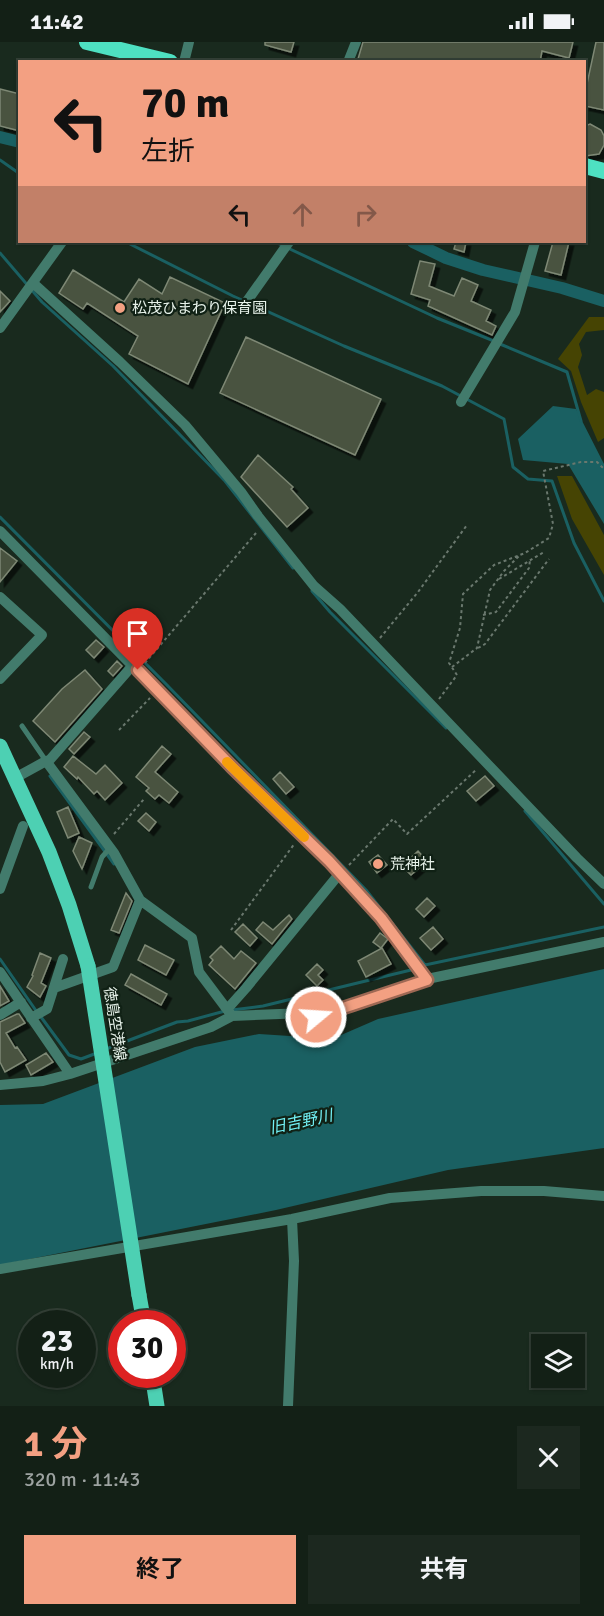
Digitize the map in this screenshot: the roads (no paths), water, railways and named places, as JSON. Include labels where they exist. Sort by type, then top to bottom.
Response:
[{"type":"highway","points":[[87,42],[133,57],[155,60]]},
{"type":"highway","points":[[586,166],[604,171]]},
{"type":"main road","name":"徳島空港線","points":[[0,746],[10,773],[49,852],[88,966],[142,1310]]},
{"type":"main road","points":[[154,1388],[157,1406]]},
{"type":"street","points":[[184,60],[189,42]]},
{"type":"street","points":[[349,60],[356,42]]},
{"type":"street","points":[[0,328],[61,243]]},
{"type":"street","points":[[245,304],[288,243]]},
{"type":"street","points":[[464,397],[515,312],[535,243]]},
{"type":"street","points":[[33,283],[185,425],[241,492],[314,586],[340,609],[604,884]]},
{"type":"street","points":[[0,531],[232,767],[302,834],[344,869],[427,980]]},
{"type":"street","points":[[0,597],[42,635],[0,679]]},
{"type":"street","points":[[10,773],[47,762],[136,668]]},
{"type":"street","points":[[47,762],[108,845],[140,900],[192,938],[199,972],[229,1011]]},
{"type":"street","points":[[0,889],[23,826]]},
{"type":"street","points":[[0,1085],[43,1081],[70,1074],[211,1028],[229,1011],[230,1006],[344,869]]},
{"type":"street","points":[[54,988],[113,967],[140,900]]},
{"type":"street","points":[[229,1011],[305,1013],[316,1017],[427,980],[604,942]]},
{"type":"street","points":[[37,1015],[47,1009],[63,959]]},
{"type":"street","points":[[0,972],[21,1002],[37,1015],[70,1074]]},
{"type":"street","points":[[0,1015],[21,1002]]},
{"type":"street","points":[[0,1269],[292,1219],[390,1198],[482,1191],[544,1191],[604,1196]]},
{"type":"street","points":[[288,1406],[294,1261],[292,1219]]},
{"type":"lane","points":[[22,726],[47,762]]},
{"type":"lane","points":[[91,887],[108,845]]},
{"type":"water","points":[[553,406],[576,409],[604,464],[604,524],[568,464],[523,460],[518,439]]},
{"type":"water","name":"旧吉野川","points":[[604,969],[604,1148],[448,1170],[276,1210],[0,1265],[0,1105],[43,1104],[195,1047],[259,1034],[325,1042],[378,1019]]},
{"type":"waterway","points":[[0,137],[18,142]]},
{"type":"waterway","points":[[0,160],[18,173]]},
{"type":"waterway","points":[[128,243],[233,296],[344,346],[442,386],[504,419],[513,467],[528,479],[552,481],[574,543],[604,601]]},
{"type":"waterway","points":[[277,243],[437,318],[494,341]]},
{"type":"waterway","points":[[415,243],[446,258],[483,270],[562,288],[604,301]]},
{"type":"waterway","points":[[0,253],[42,302],[113,366],[225,481],[293,568]]},
{"type":"waterway","points":[[500,344],[567,372],[581,421]]},
{"type":"waterway","points":[[0,517],[366,890],[425,965],[604,927]]},
{"type":"waterway","points":[[312,591],[330,612],[446,728]]},
{"type":"waterway","points":[[50,776],[114,864]]},
{"type":"waterway","points":[[525,811],[604,904]]},
{"type":"waterway","points":[[0,959],[37,1012]]},
{"type":"waterway","points":[[232,1010],[263,1006],[415,969]]},
{"type":"waterway","points":[[106,1049],[177,1022],[225,1011]]},
{"type":"waterway","points":[[41,1017],[69,1055],[81,1059],[97,1053]]},
{"type":"place","name":"松茂ひまわり保育園","points":[[120,308]]},
{"type":"place","name":"荒神社","points":[[378,864]]}]
